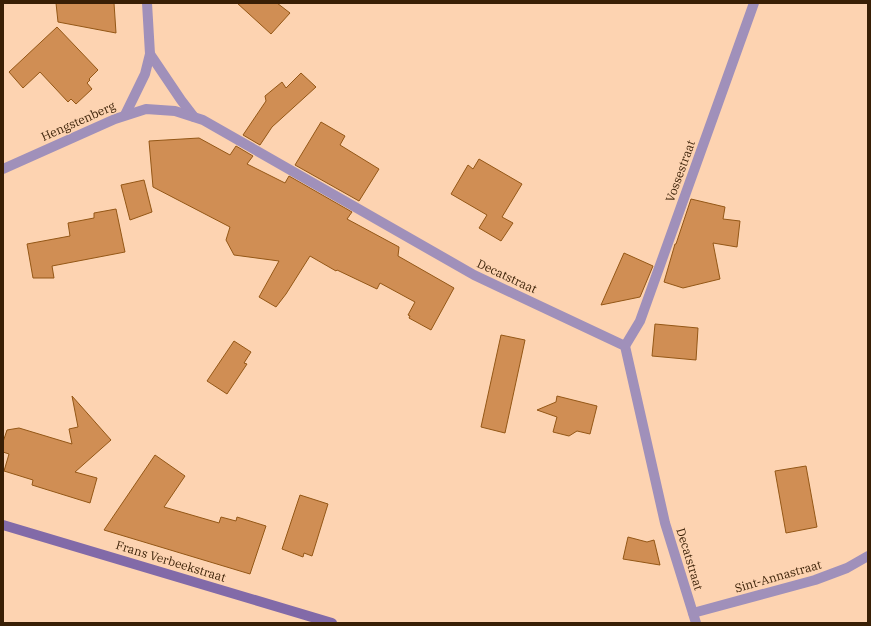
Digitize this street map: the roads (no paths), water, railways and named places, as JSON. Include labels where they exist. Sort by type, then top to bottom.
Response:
[{"type":"main road","name":"Frans Verbeekstraat","points":[[3,525],[332,623]]},
{"type":"street","name":"Hengstenberg","points":[[3,169],[125,115],[145,74],[150,54],[147,3]]},
{"type":"street","name":"Vossestraat","points":[[625,346],[640,322],[754,3]]},
{"type":"street","points":[[150,54],[194,117]]},
{"type":"street","name":"Decatstraat","points":[[125,115],[146,109],[175,111],[203,120],[474,275],[625,346],[665,523],[696,623]]},
{"type":"street","name":"Sint-Annastraat","points":[[693,613],[815,580],[847,568],[868,556]]}]
